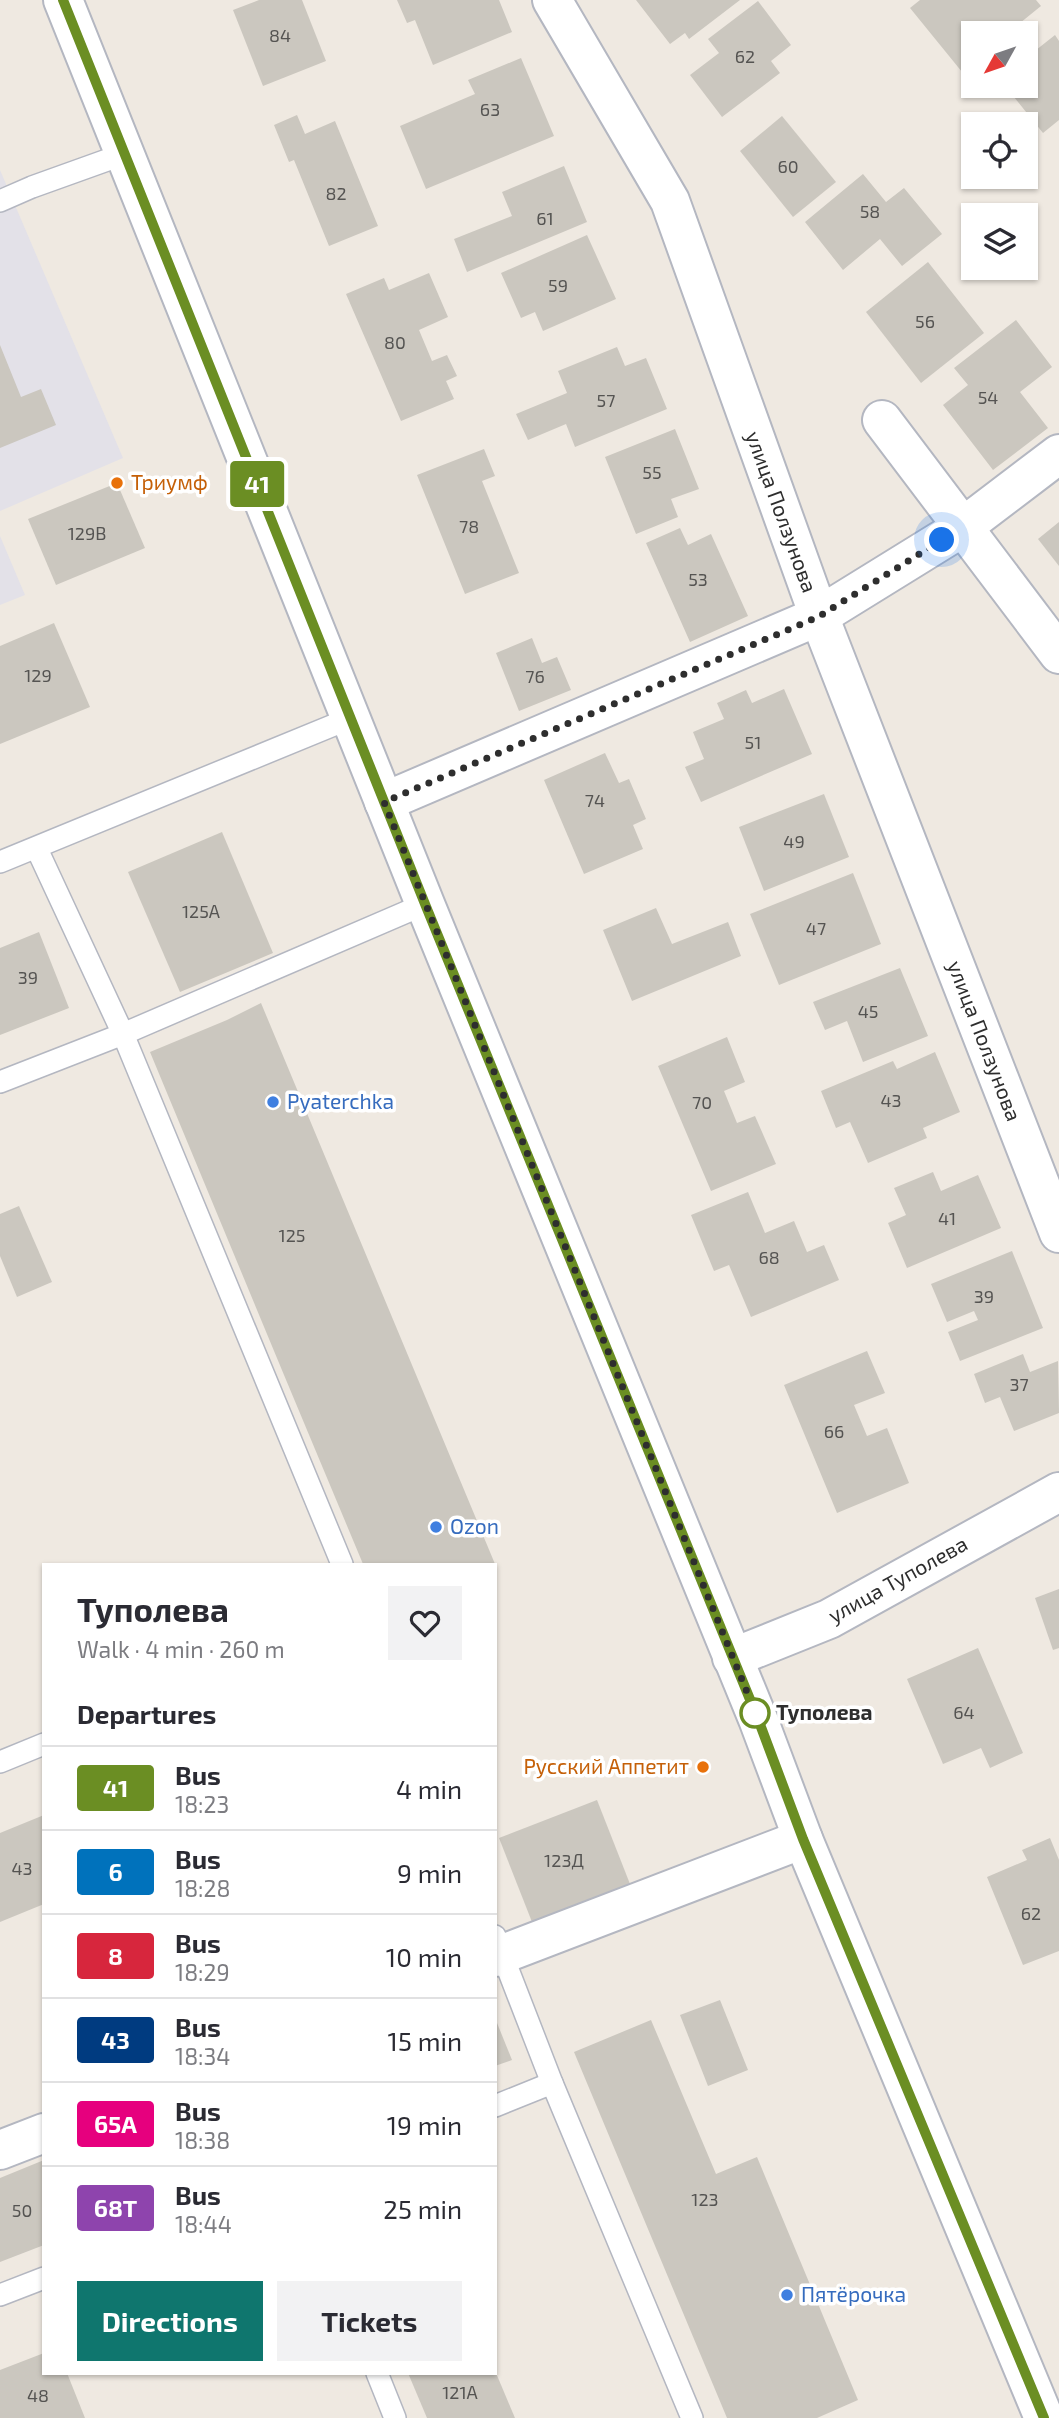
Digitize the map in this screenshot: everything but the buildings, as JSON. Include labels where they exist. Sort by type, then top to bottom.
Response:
[{"type":"street","points":[[63,0],[803,1839],[1044,2418]]},
{"type":"street","name":"улица Ползунова","points":[[552,0],[670,201],[818,617],[1059,1233]]},
{"type":"street","points":[[882,420],[1059,654]]},
{"type":"street","points":[[384,802],[818,617],[963,527],[1059,454]]},
{"type":"street","name":"улица Туполева","points":[[732,1658],[829,1619],[1059,1492]]},
{"type":"street","points":[[498,1949],[803,1839]]},
{"type":"street","points":[[0,2150],[42,2134]]},
{"type":"lane","points":[[0,201],[124,154]]},
{"type":"lane","points":[[0,862],[351,718]]},
{"type":"lane","points":[[37,849],[123,1034],[342,1563]]},
{"type":"lane","points":[[0,1082],[123,1034],[425,904]]},
{"type":"lane","points":[[0,1762],[42,1745]]},
{"type":"lane","points":[[498,1949],[692,2418]]},
{"type":"lane","points":[[497,2105],[552,2083]]},
{"type":"lane","points":[[0,2295],[42,2279]]},
{"type":"lane","points":[[378,2375],[395,2418]]},
{"type":"shaded area","points":[[0,170],[123,458],[0,511]]},
{"type":"shaded area","points":[[0,536],[25,595],[0,605]]},
{"type":"bus line","name":"41","points":[[63,0],[425,904],[758,1719],[803,1839],[1044,2418]]},
{"type":"place","name":"Триумф","points":[[117,483]]},
{"type":"place","name":"Pyaterchka","points":[[273,1102]]},
{"type":"place","name":"Ozon","points":[[436,1527]]},
{"type":"place","name":"Туполева","points":[[755,1713]]},
{"type":"place","name":"Русский Аппетит","points":[[703,1767]]},
{"type":"place","name":"Пятёрочка","points":[[787,2295]]},
{"type":"route","points":[[755,1713],[758,1719],[384,802],[818,617],[942,540]]}]
